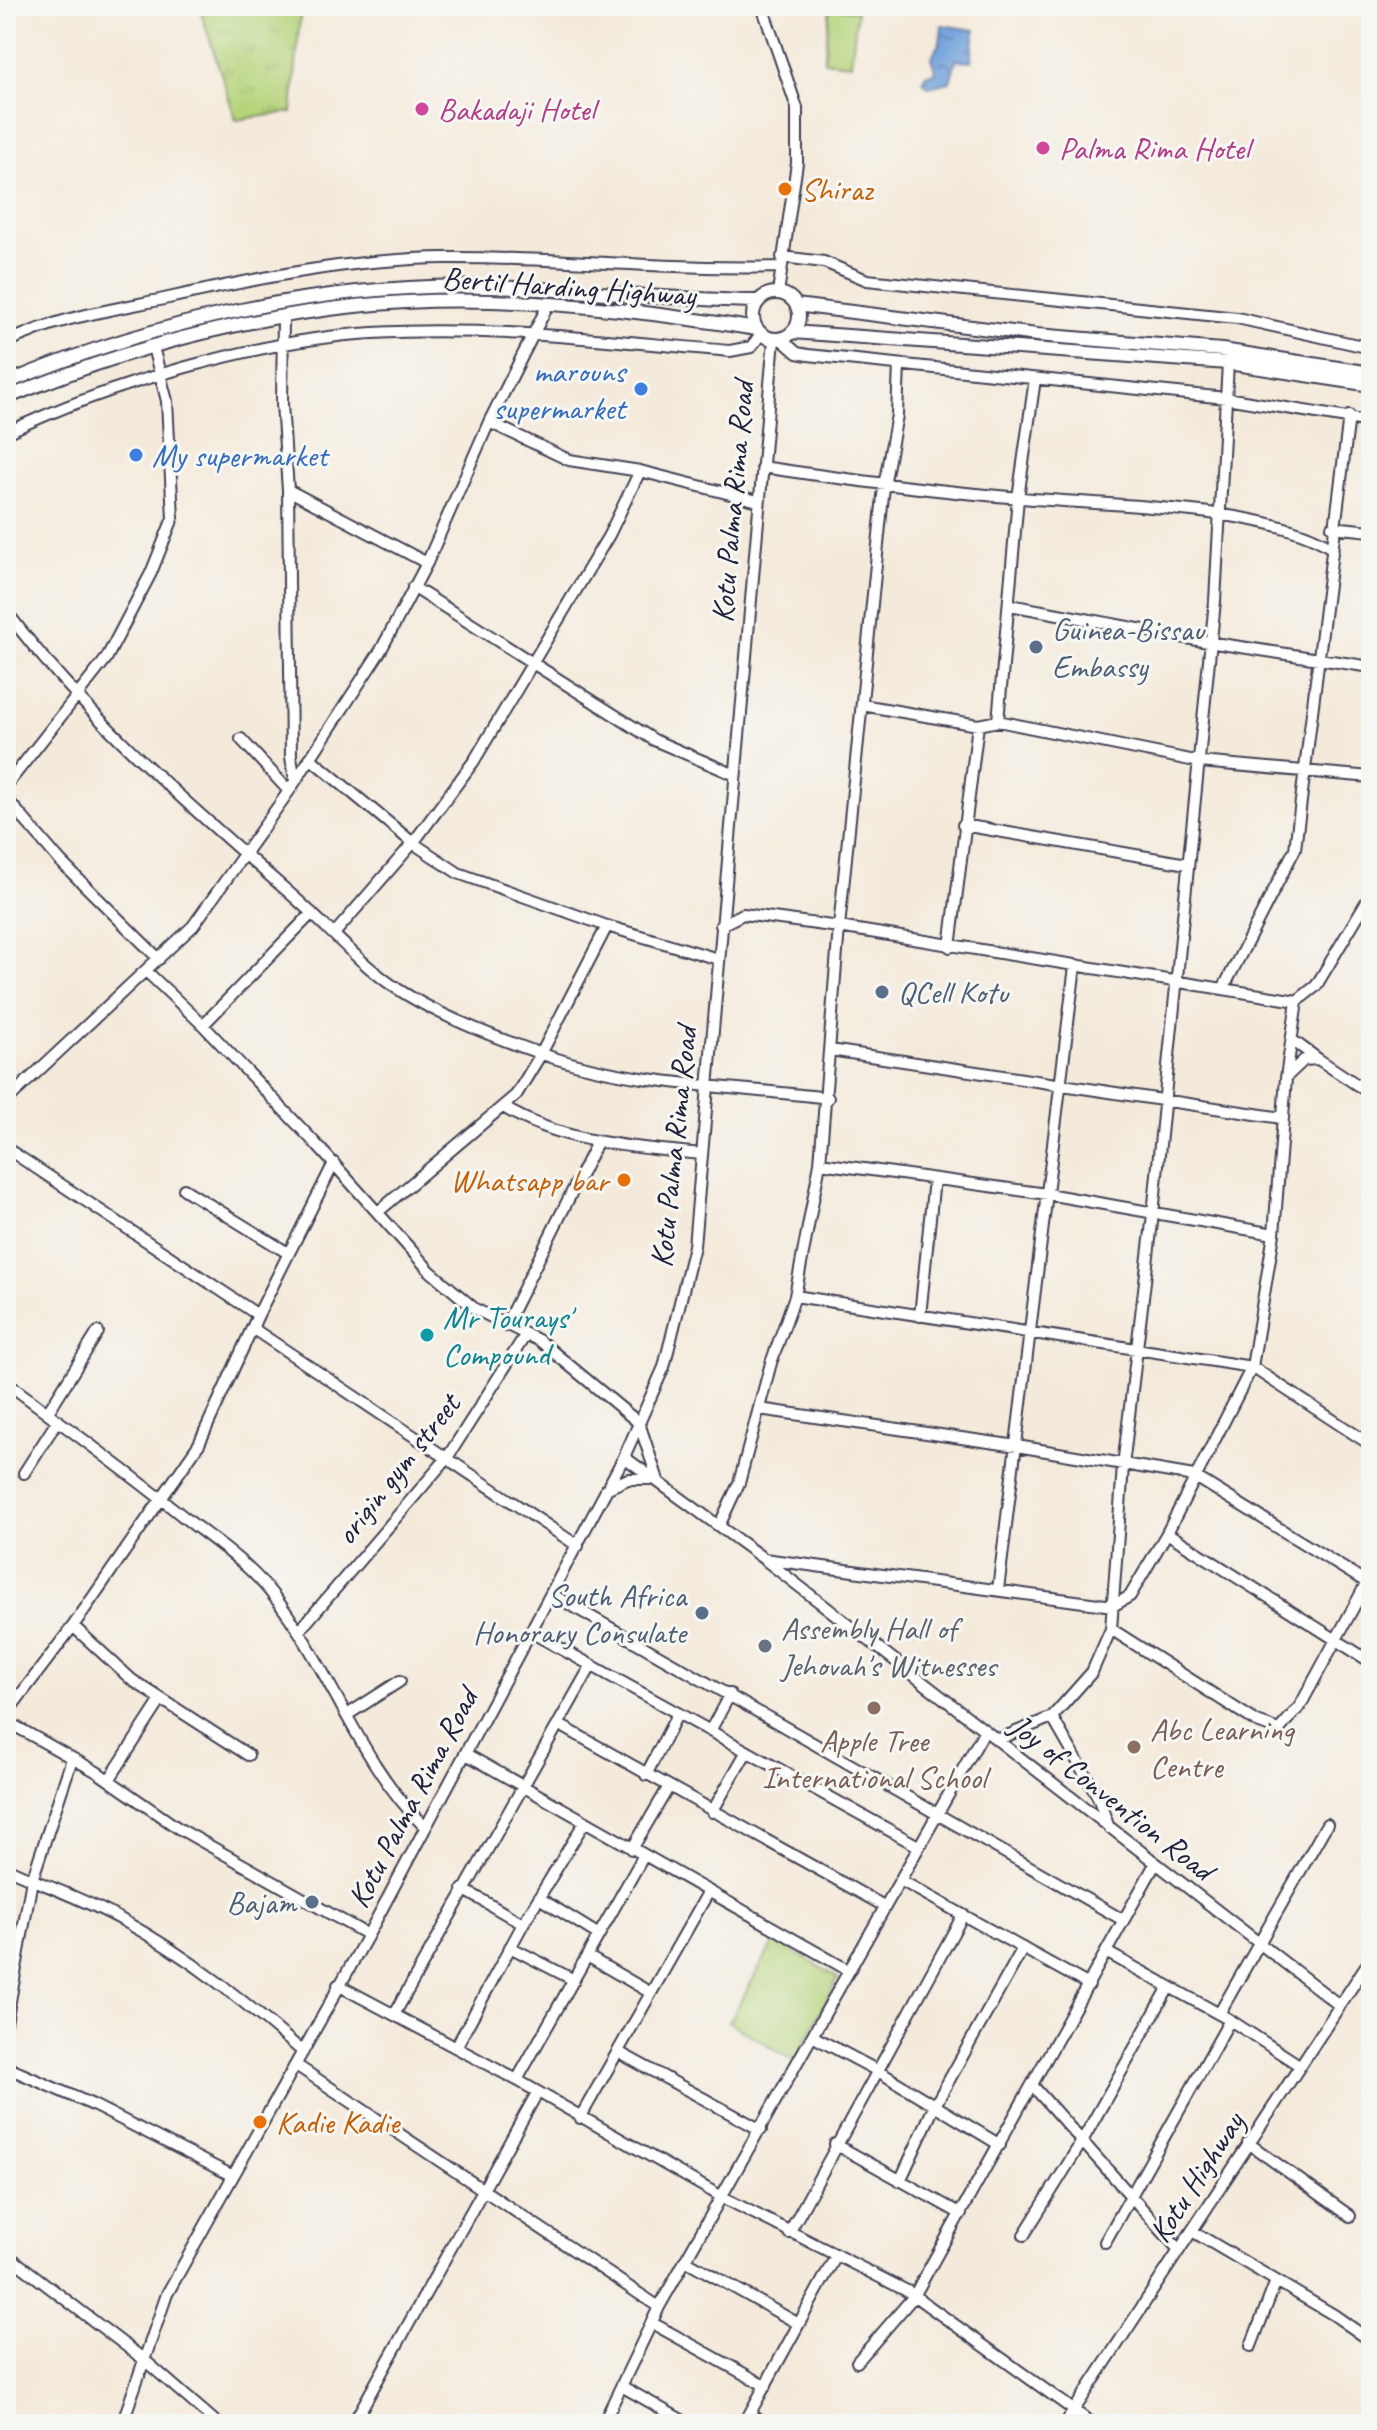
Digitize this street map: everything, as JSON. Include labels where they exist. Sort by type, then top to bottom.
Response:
[{"type":"main road","name":"Bertil Harding Highway","points":[[6,383],[118,341],[237,310],[336,295],[490,286],[758,301],[767,294],[778,293]]},
{"type":"main road","points":[[758,301],[752,317],[773,334],[798,321],[796,305],[788,296],[778,293]]},
{"type":"main road","name":"Bertil Harding Highway","points":[[6,398],[122,354],[240,324],[393,303],[489,300],[773,334],[1228,363],[1371,385]]},
{"type":"main road","points":[[796,305],[1037,335],[1222,350],[1371,373]]},
{"type":"street","points":[[762,6],[797,108],[797,163],[778,293]]},
{"type":"street","points":[[6,343],[32,330],[93,314],[267,275],[346,264],[476,259],[722,269],[782,262],[824,262],[852,276],[900,285],[1237,318],[1371,348]]},
{"type":"street","points":[[6,1101],[59,1048],[193,926],[289,791],[381,650],[427,563],[489,422],[548,305]]},
{"type":"street","points":[[283,317],[282,404],[288,490],[291,757],[295,781]]},
{"type":"street","points":[[6,433],[160,375],[283,345],[370,333],[533,335],[730,351],[751,347],[773,334],[797,353],[1226,398],[1371,422]]},
{"type":"street","name":"Kotu Palma Rima Road","points":[[122,2424],[142,2358],[167,2294],[368,1935],[424,1826],[553,1595],[624,1457],[664,1367],[694,1246],[773,334]]},
{"type":"street","points":[[6,786],[112,649],[151,573],[173,518],[172,458],[153,347]]},
{"type":"street","points":[[997,1740],[1052,1717],[1092,1672],[1111,1629],[1123,1466],[1153,1214],[1200,762],[1208,642],[1222,515],[1228,363]]},
{"type":"street","points":[[719,1526],[739,1483],[771,1363],[795,1296],[820,1163],[828,1098],[839,927],[884,486],[897,415],[899,365]]},
{"type":"street","points":[[998,721],[1018,498],[1035,379]]},
{"type":"street","points":[[1224,987],[1295,849],[1332,527],[1349,416]]},
{"type":"street","points":[[489,422],[569,460],[640,471],[758,501]]},
{"type":"street","points":[[762,467],[884,486],[1222,515],[1307,532],[1330,547]]},
{"type":"street","points":[[334,934],[413,843],[474,761],[533,665],[575,586],[609,535],[640,471]]},
{"type":"street","points":[[288,490],[427,563]]},
{"type":"street","points":[[1332,527],[1371,531]]},
{"type":"street","points":[[413,587],[654,740],[733,774]]},
{"type":"street","points":[[1010,605],[1208,642],[1371,667]]},
{"type":"street","points":[[6,611],[75,694],[244,853],[393,985],[441,1011],[541,1054],[589,1067],[706,1089],[727,1086],[828,1098]]},
{"type":"street","points":[[862,705],[978,725],[998,721],[1200,762],[1371,777]]},
{"type":"street","points":[[950,947],[978,725]]},
{"type":"street","points":[[241,739],[289,791]]},
{"type":"street","points":[[310,758],[413,843],[458,873],[607,926],[718,959]]},
{"type":"street","points":[[6,798],[61,862],[159,959]]},
{"type":"street","points":[[963,825],[1187,864]]},
{"type":"street","points":[[764,1559],[1113,1606],[1130,1596],[1167,1533],[1252,1367],[1274,1234],[1282,1118],[1297,1001],[1316,986],[1371,894]]},
{"type":"street","points":[[203,1025],[312,913]]},
{"type":"street","points":[[721,925],[743,914],[1175,983],[1224,987],[1297,1001]]},
{"type":"street","points":[[379,1211],[516,1095],[541,1054],[607,926]]},
{"type":"street","points":[[998,1590],[1075,966]]},
{"type":"street","points":[[146,971],[203,1025],[334,1163],[430,1271],[475,1309],[540,1341],[639,1423],[658,1480],[636,1477],[606,1489]]},
{"type":"street","points":[[1292,1040],[1371,1094]]},
{"type":"street","points":[[830,1050],[1282,1118]]},
{"type":"street","points":[[1286,1078],[1304,1060],[1318,1059]]},
{"type":"street","points":[[503,1107],[537,1127],[597,1142],[700,1154]]},
{"type":"street","points":[[505,1326],[597,1142]]},
{"type":"street","points":[[6,1148],[258,1315]]},
{"type":"street","points":[[6,1714],[73,1626],[199,1444],[258,1315],[334,1163]]},
{"type":"street","points":[[820,1163],[1047,1194],[1274,1234]]},
{"type":"street","points":[[920,1316],[934,1179]]},
{"type":"street","points":[[184,1189],[288,1253]]},
{"type":"street","points":[[795,1296],[1252,1367],[1371,1445]]},
{"type":"street","points":[[252,1328],[578,1546]]},
{"type":"street","points":[[48,1412],[98,1332]]},
{"type":"street","name":"origin gym street","points":[[300,1630],[447,1458],[526,1334]]},
{"type":"street","points":[[6,1382],[161,1499],[257,1578],[300,1630],[347,1715],[409,1811],[424,1826]]},
{"type":"street","points":[[759,1409],[1017,1446],[1194,1476],[1370,1581],[1300,1706],[1279,1730],[1257,1722],[1111,1629]]},
{"type":"street","points":[[24,1473],[58,1420]]},
{"type":"street","name":"Joy of Convention Road","points":[[624,1457],[764,1559],[1339,2005]]},
{"type":"street","points":[[1167,1533],[1371,1662]]},
{"type":"street","points":[[553,1595],[1123,1920]]},
{"type":"street","points":[[73,1626],[132,1680],[248,1755]]},
{"type":"street","points":[[531,1632],[918,1846]]},
{"type":"street","points":[[395,2013],[591,1666]]},
{"type":"street","points":[[347,1715],[400,1681]]},
{"type":"street","points":[[710,1731],[730,1694]]},
{"type":"street","points":[[109,1780],[161,1700]]},
{"type":"street","points":[[646,1775],[678,1713]]},
{"type":"street","points":[[1052,1717],[1098,1797],[1109,1828]]},
{"type":"street","points":[[6,1721],[109,1780],[178,1828],[368,1935]]},
{"type":"street","points":[[558,1724],[884,1906]]},
{"type":"street","points":[[603,2424],[659,2307],[985,1730]]},
{"type":"street","points":[[712,1812],[747,1751]]},
{"type":"street","points":[[466,1754],[521,1788],[848,1970]]},
{"type":"street","points":[[6,2023],[32,1880],[72,1759]]},
{"type":"street","points":[[632,1849],[668,1788]]},
{"type":"street","points":[[456,2047],[523,1924],[584,1823]]},
{"type":"street","points":[[1219,2014],[1257,1942],[1327,1824]]},
{"type":"street","points":[[517,2080],[644,1855]]},
{"type":"street","points":[[857,2362],[914,2296],[1155,1864]]},
{"type":"street","points":[[6,1868],[120,1919],[167,1945],[253,2009],[303,2052]]},
{"type":"street","points":[[900,1880],[1089,1985]]},
{"type":"street","points":[[463,1889],[523,1924]]},
{"type":"street","points":[[580,2118],[709,1891]]},
{"type":"street","points":[[539,1898],[599,1935]]},
{"type":"street","points":[[789,2233],[963,1915]]},
{"type":"street","points":[[510,1947],[574,1980]]},
{"type":"street","points":[[900,2181],[934,2107],[1023,1948]]},
{"type":"street","points":[[1106,1952],[1230,2020],[1299,2065]]},
{"type":"street","points":[[587,1956],[651,1993]]},
{"type":"street","name":"Kotu Highway","points":[[1065,2424],[1371,1958]]},
{"type":"street","points":[[338,1985],[517,2080],[722,2197],[914,2296],[1093,2424]]},
{"type":"street","points":[[1024,2235],[1081,2143],[1169,1987]]},
{"type":"street","points":[[1105,2242],[1230,2020]]},
{"type":"street","points":[[814,2037],[878,2071],[1000,2145]]},
{"type":"street","points":[[618,2052],[761,2130]]},
{"type":"street","points":[[296,2065],[659,2307]]},
{"type":"street","points":[[6,2067],[93,2105],[233,2176]]},
{"type":"street","points":[[1032,2085],[1179,2250]]},
{"type":"street","points":[[353,2424],[537,2093]]},
{"type":"street","points":[[1248,2143],[1350,2216]]},
{"type":"street","points":[[835,2144],[961,2214]]},
{"type":"street","points":[[1192,2231],[1371,2341]]},
{"type":"street","points":[[6,2254],[142,2358],[218,2424]]},
{"type":"street","points":[[769,2424],[746,2419],[836,2256]]},
{"type":"street","points":[[685,2260],[799,2324]]},
{"type":"street","points":[[1251,2346],[1276,2281]]},
{"type":"street","points":[[652,2323],[766,2386]]},
{"type":"street","points":[[623,2387],[689,2424]]},
{"type":"green space","points":[[199,6],[301,6],[292,112],[236,120]]},
{"type":"green space","points":[[830,8],[857,11],[851,64],[824,61]]},
{"type":"green space","points":[[775,1940],[838,1978],[795,2061],[729,2022]]},
{"type":"water","points":[[942,25],[975,30],[971,61],[956,60],[950,82],[929,87],[923,81],[925,75],[936,72],[931,58],[940,42]]},
{"type":"place","name":"Bakadaji Hotel","points":[[422,109]]},
{"type":"place","name":"Palma Rima Hotel","points":[[1043,148]]},
{"type":"place","name":"Shiraz","points":[[785,189]]},
{"type":"place","name":"marouns supermarket","points":[[641,389]]},
{"type":"place","name":"My supermarket","points":[[136,455]]},
{"type":"place","name":"Guinea-Bissau Embassy","points":[[1036,647]]},
{"type":"place","name":"QCell Kotu","points":[[882,992]]},
{"type":"place","name":"Whatsapp bar","points":[[624,1180]]},
{"type":"place","name":"Mr Tourays' Compound","points":[[427,1335]]},
{"type":"place","name":"South Africa Honorary Consulate","points":[[702,1613]]},
{"type":"place","name":"Assembly Hall of Jehovah's Witnesses","points":[[765,1646]]},
{"type":"place","name":"Apple Tree International School","points":[[874,1708]]},
{"type":"place","name":"Abc Learning Centre","points":[[1134,1747]]},
{"type":"place","name":"Bajam","points":[[312,1902]]},
{"type":"place","name":"Kadie Kadie","points":[[260,2122]]}]
